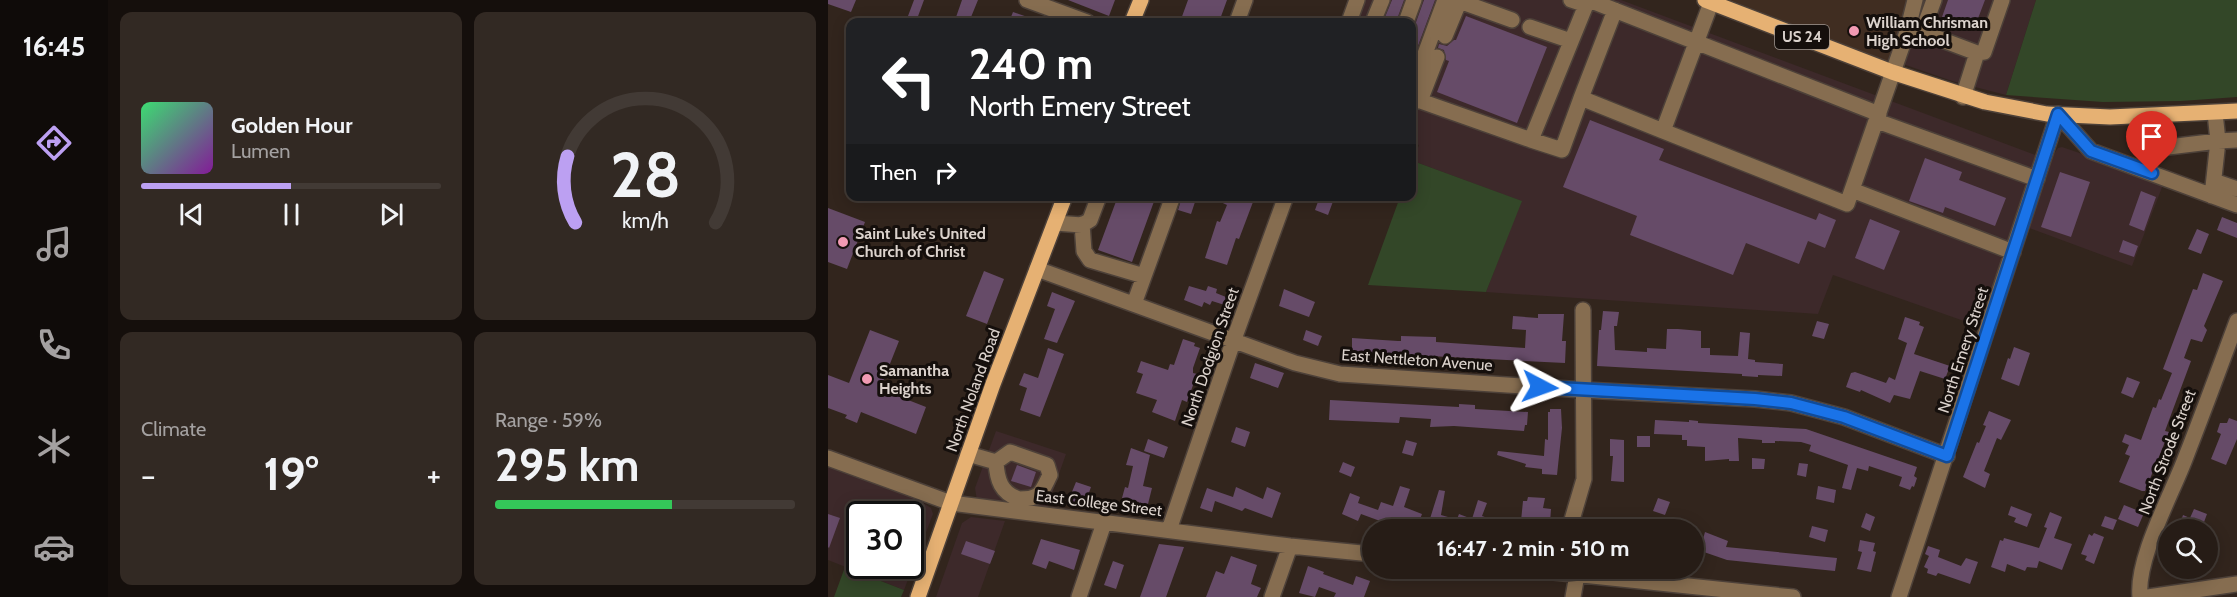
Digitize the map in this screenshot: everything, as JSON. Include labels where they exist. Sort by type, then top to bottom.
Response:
[{"type":"main road","points":[[1134,18],[1141,0]]},
{"type":"main road","name":"US 24","points":[[1708,1],[1963,97],[2024,110],[2110,117],[2237,111]]},
{"type":"main road","name":"North Noland Road","points":[[918,597],[968,454],[1063,201]]},
{"type":"street","points":[[1027,0],[1050,4],[1079,18]]},
{"type":"street","points":[[1238,18],[1245,0]]},
{"type":"street","points":[[1350,18],[1357,0]]},
{"type":"street","points":[[1375,18],[1382,0]]},
{"type":"street","points":[[1407,18],[1414,0]]},
{"type":"street","points":[[1455,0],[1512,20]]},
{"type":"street","points":[[1445,36],[1455,0]]},
{"type":"street","points":[[1416,78],[1455,0]]},
{"type":"street","points":[[1571,0],[1616,10],[2037,179]]},
{"type":"street","points":[[1915,0],[1915,30]]},
{"type":"street","points":[[1581,98],[1847,204],[1892,72],[1934,0]]},
{"type":"street","points":[[1915,30],[1977,53],[1984,52],[2002,0]]},
{"type":"street","points":[[1663,131],[1697,42],[1708,1]]},
{"type":"street","points":[[1532,140],[1588,2]]},
{"type":"street","points":[[1416,99],[1562,150],[1616,10]]},
{"type":"street","points":[[1530,27],[1571,41]]},
{"type":"street","points":[[1963,97],[1977,53]]},
{"type":"street","points":[[1416,97],[1437,57]]},
{"type":"street","points":[[2213,189],[2218,141],[2215,113]]},
{"type":"street","points":[[2058,114],[2091,151],[2213,189],[2237,205]]},
{"type":"street","name":"North Emery Street","points":[[1899,597],[2058,114]]},
{"type":"street","points":[[2152,116],[2160,148],[2237,140]]},
{"type":"street","points":[[2213,189],[2237,189]]},
{"type":"street","points":[[1852,190],[2013,252]]},
{"type":"street","points":[[1055,223],[1082,224],[1090,220],[1097,201]]},
{"type":"street","points":[[1134,303],[1171,201]]},
{"type":"street","name":"North Dodgion Street","points":[[1169,530],[1284,201]]},
{"type":"street","points":[[1082,224],[1084,251],[1090,260],[1144,276]]},
{"type":"street","name":"East Nettleton Avenue","points":[[1037,269],[1295,363],[1340,374],[1791,403],[1844,417],[1947,456]]},
{"type":"street","points":[[1572,519],[1584,479],[1583,310]]},
{"type":"street","name":"North Strode Street","points":[[2140,597],[2138,583],[2142,563],[2185,459],[2237,321]]},
{"type":"street","points":[[1010,452],[1047,465],[1050,475],[1040,495],[1022,503],[1002,489],[996,475],[996,462],[1010,452]]},
{"type":"street","points":[[968,454],[996,462]]},
{"type":"street","name":"East College Street","points":[[828,458],[951,503],[1022,503],[1104,523],[1362,553]]},
{"type":"street","points":[[1079,597],[1104,523]]},
{"type":"street","points":[[1272,597],[1290,546]]},
{"type":"street","points":[[1573,597],[1576,579]]},
{"type":"street","points":[[1616,579],[1793,597]]},
{"type":"street","points":[[2148,597],[2237,584]]},
{"type":"shaded area","points":[[1365,0],[1621,0],[2038,156],[1984,328],[1833,275],[1818,314],[1486,292],[1521,201],[1416,162],[1419,145],[1416,144],[1416,18],[1358,18]]},
{"type":"shaded area","name":"William Chrisman High School","points":[[1730,0],[1911,0],[1887,62]]},
{"type":"shaded area","points":[[1916,0],[2036,0],[2006,95],[1952,81],[1900,63]]},
{"type":"shaded area","points":[[2062,147],[2164,182],[2132,266],[2029,228],[2052,157],[2058,148]]},
{"type":"shaded area","points":[[996,431],[1066,454],[1046,511],[977,501],[975,488]]},
{"type":"shaded area","points":[[828,466],[920,501],[846,501],[846,567],[828,560]]},
{"type":"shaded area","points":[[924,504],[931,508],[933,514],[924,538]]},
{"type":"shaded area","points":[[971,517],[1005,521],[978,597],[936,597],[962,523]]},
{"type":"shaded area","points":[[876,579],[908,579],[904,590]]},
{"type":"green space","points":[[2036,0],[2237,0],[2237,97],[2181,101],[2103,102],[2006,95]]},
{"type":"green space","points":[[1416,162],[1522,201],[1486,292],[1368,285],[1399,201],[1416,201]]},
{"type":"green space","points":[[845,567],[846,579],[876,579],[904,590],[901,597],[834,597]]},
{"type":"building","points":[[828,0],[856,0],[851,12],[828,4]]},
{"type":"building","points":[[914,0],[924,0],[917,18],[908,16]]},
{"type":"building","points":[[962,0],[978,0],[971,18],[956,18]]},
{"type":"building","points":[[1068,0],[1115,0],[1109,16]]},
{"type":"building","points":[[1188,0],[1227,0],[1220,18],[1181,18]]},
{"type":"building","points":[[1392,0],[1404,0],[1397,18],[1385,18]]},
{"type":"building","points":[[1424,0],[1435,0],[1416,51],[1416,22]]},
{"type":"building","points":[[1948,0],[1985,0],[1974,29],[1942,17]]},
{"type":"building","points":[[1013,12],[1030,18],[1011,18]]},
{"type":"building","points":[[1466,16],[1547,47],[1517,123],[1437,92],[1449,61],[1446,60],[1444,50],[1438,48],[1439,44],[1447,46],[1456,40]]},
{"type":"building","points":[[1590,120],[1664,149],[1659,160],[1816,220],[1819,213],[1836,220],[1825,248],[1808,241],[1799,264],[1746,243],[1733,275],[1630,235],[1637,216],[1563,187]]},
{"type":"building","points":[[1925,158],[1962,172],[1959,180],[2006,198],[1995,226],[1945,207],[1943,213],[1909,201]]},
{"type":"building","points":[[2060,172],[2090,182],[2071,237],[2041,227]]},
{"type":"building","points":[[2141,191],[2156,197],[2144,231],[2129,225]]},
{"type":"building","points":[[1116,201],[1154,201],[1132,262],[1098,250]]},
{"type":"building","points":[[1181,201],[1195,202],[1191,214],[1178,210]]},
{"type":"building","points":[[1219,201],[1253,202],[1239,239],[1236,238],[1227,265],[1205,258],[1217,221],[1220,222],[1227,205]]},
{"type":"building","points":[[1318,201],[1333,201],[1328,215],[1315,210]]},
{"type":"building","name":"Saint Luke's United Church of Christ","points":[[828,208],[865,222],[847,269],[828,262]]},
{"type":"building","points":[[2222,217],[2237,223],[2237,238],[2217,230]]},
{"type":"building","points":[[1870,219],[1900,231],[1884,270],[1855,258]]},
{"type":"building","points":[[2197,229],[2209,234],[2201,254],[2188,249]]},
{"type":"building","points":[[2123,240],[2138,246],[2134,257],[2119,252]]},
{"type":"building","points":[[984,271],[1004,279],[987,324],[966,316]]},
{"type":"building","points":[[2203,273],[2223,281],[2204,326],[2207,330],[2202,342],[2191,339],[2184,358],[2191,361],[2165,431],[2169,432],[2145,491],[2142,491],[2119,482],[2130,456],[2125,454],[2129,445],[2122,442],[2125,434],[2141,440],[2153,407],[2156,408],[2159,399],[2161,400],[2172,373],[2163,369],[2193,289],[2197,290]]},
{"type":"building","points":[[1189,286],[1206,291],[1208,286],[1217,289],[1216,293],[1236,301],[1234,308],[1212,301],[1210,305],[1204,302],[1202,307],[1184,300]]},
{"type":"building","points":[[1284,289],[1315,302],[1309,317],[1279,306]]},
{"type":"building","points":[[1052,292],[1075,301],[1057,343],[1044,339],[1055,309],[1047,306]]},
{"type":"building","points":[[1603,311],[1619,312],[1617,326],[1614,326],[1615,350],[1647,352],[1647,348],[1666,349],[1667,329],[1678,329],[1701,331],[1701,348],[1710,348],[1710,355],[1738,356],[1740,332],[1750,333],[1748,359],[1755,360],[1755,362],[1783,364],[1782,376],[1758,375],[1758,377],[1742,376],[1742,374],[1597,366],[1599,330],[1601,330]]},
{"type":"building","points":[[1538,314],[1564,314],[1562,341],[1566,341],[1565,363],[1352,352],[1352,338],[1401,341],[1401,336],[1436,337],[1436,342],[1525,348],[1526,330],[1512,329],[1513,316],[1538,318]]},
{"type":"building","points":[[1905,317],[1920,322],[1919,325],[1924,327],[1914,354],[1950,366],[1945,379],[1920,371],[1910,399],[1894,395],[1890,403],[1861,390],[1860,392],[1846,387],[1851,373],[1855,372],[1886,383],[1889,377],[1895,380],[1907,343],[1898,339]]},
{"type":"building","points":[[1817,321],[1829,324],[1824,339],[1812,336]]},
{"type":"building","name":"Samantha Heights","points":[[870,330],[899,341],[880,389],[926,407],[916,434],[861,412],[857,423],[845,418],[847,415],[828,408],[828,375],[849,383]]},
{"type":"building","points":[[1306,330],[1322,336],[1318,346],[1303,340]]},
{"type":"building","points":[[1183,339],[1195,343],[1194,346],[1200,348],[1193,368],[1193,373],[1197,374],[1187,402],[1182,400],[1175,421],[1152,412],[1157,400],[1136,393],[1143,374],[1137,372],[1141,361],[1168,370],[1170,364],[1174,365]]},
{"type":"building","points":[[2014,347],[2030,353],[2019,386],[2001,379]]},
{"type":"building","points":[[1048,348],[1064,354],[1040,417],[1020,410],[1027,388],[1019,385],[1024,373],[1038,378]]},
{"type":"building","points":[[1255,363],[1284,373],[1278,388],[1250,378]]},
{"type":"building","points":[[2127,377],[2140,382],[2133,398],[2121,393]]},
{"type":"building","points":[[1330,400],[1459,407],[1459,404],[1475,405],[1475,409],[1528,412],[1527,425],[1524,431],[1454,426],[1430,427],[1431,419],[1400,417],[1399,423],[1329,420]]},
{"type":"building","points":[[1550,409],[1561,409],[1562,428],[1557,475],[1542,474],[1542,469],[1525,467],[1526,464],[1497,455],[1498,451],[1544,456],[1545,439],[1548,440],[1548,412]]},
{"type":"building","points":[[1989,411],[2011,420],[2001,440],[1997,438],[1984,471],[1990,474],[1985,488],[1963,477],[1986,426],[1983,425]]},
{"type":"building","points":[[2229,418],[2237,421],[2237,439],[2226,465],[2211,459],[2221,434],[2217,432],[2220,423],[2227,423]]},
{"type":"building","points":[[1655,420],[1689,422],[1689,420],[1698,421],[1698,423],[1806,429],[1917,467],[1914,476],[1917,478],[1914,487],[1912,486],[1910,490],[1899,486],[1902,477],[1869,466],[1868,471],[1857,468],[1851,490],[1842,488],[1848,465],[1809,451],[1811,445],[1801,442],[1762,443],[1762,440],[1738,438],[1739,461],[1729,461],[1729,459],[1705,461],[1705,447],[1687,446],[1687,440],[1682,440],[1682,435],[1654,434]]},
{"type":"building","points":[[1236,427],[1250,432],[1245,447],[1231,442]]},
{"type":"building","points":[[1637,436],[1650,436],[1650,447],[1637,447]]},
{"type":"building","points":[[1148,439],[1168,447],[1164,458],[1144,451]]},
{"type":"building","points":[[1610,439],[1624,440],[1624,482],[1611,481],[1613,456],[1610,456]]},
{"type":"building","points":[[1406,440],[1417,443],[1413,456],[1402,453]]},
{"type":"building","points":[[1131,448],[1150,455],[1143,486],[1152,488],[1147,508],[1138,505],[1139,502],[1122,498],[1125,487],[1128,488],[1133,466],[1126,465]]},
{"type":"building","points":[[1752,458],[1765,459],[1764,469],[1752,469]]},
{"type":"building","points":[[1343,462],[1355,467],[1351,477],[1339,472]]},
{"type":"building","points":[[1799,463],[1808,464],[1806,477],[1797,475]]},
{"type":"building","points":[[1017,465],[1036,472],[1031,487],[1011,481]]},
{"type":"building","points":[[1076,482],[1091,487],[1086,501],[1081,499],[1077,508],[1067,504]]},
{"type":"building","points":[[1400,486],[1410,489],[1404,507],[1422,514],[1420,519],[1375,519],[1361,514],[1358,521],[1342,514],[1350,493],[1360,497],[1358,503],[1378,510],[1381,502],[1393,506]]},
{"type":"building","points":[[1818,486],[1836,490],[1834,503],[1816,499]]},
{"type":"building","points":[[1236,487],[1263,499],[1267,487],[1281,493],[1272,518],[1245,508],[1242,511],[1215,501],[1212,512],[1200,508],[1207,488],[1233,497]]},
{"type":"building","points":[[1439,490],[1445,491],[1441,515],[1448,517],[1448,519],[1430,519]]},
{"type":"building","points":[[1528,497],[1545,498],[1543,508],[1551,509],[1550,519],[1521,519],[1523,501],[1527,501]]},
{"type":"building","points":[[1658,498],[1670,502],[1665,515],[1653,511]]},
{"type":"building","points":[[1478,500],[1487,503],[1482,516],[1490,519],[1472,519]]},
{"type":"building","points":[[2124,505],[2144,513],[2138,527],[2118,519]]},
{"type":"building","points":[[2011,506],[2032,514],[2027,527],[2014,522],[2016,518],[2008,515]]},
{"type":"building","points":[[2194,509],[2207,514],[2205,519],[2182,519],[2183,515],[2190,518]]},
{"type":"building","points":[[2050,512],[2062,517],[2054,538],[2072,544],[2062,570],[2039,561],[2037,568],[2027,567],[2025,571],[2007,564],[2005,572],[1991,567],[2000,540],[2003,541],[2004,538],[2039,548],[2047,528],[2044,527]]},
{"type":"building","points":[[1866,513],[1875,517],[1870,531],[1861,527]]},
{"type":"building","points":[[828,514],[840,518],[829,548],[828,547]]},
{"type":"building","points":[[1459,514],[1472,519],[1457,519]]},
{"type":"building","points":[[2105,516],[2117,520],[2113,530],[2101,526]]},
{"type":"building","points":[[1812,526],[1828,530],[1825,542],[1809,537]]},
{"type":"building","points":[[1705,532],[1728,541],[1726,547],[1837,558],[1835,571],[1727,560],[1704,552]]},
{"type":"building","points":[[2094,533],[2104,537],[2094,564],[2085,560],[2087,556],[2081,554],[2089,534],[2092,536]]},
{"type":"building","points":[[1041,539],[1080,550],[1074,570],[1049,561],[1046,569],[1032,564]]},
{"type":"building","points":[[1860,540],[1875,543],[1873,551],[1876,552],[1871,572],[1857,569],[1862,552],[1858,551]]},
{"type":"building","points":[[966,541],[995,551],[990,564],[961,554]]},
{"type":"building","points":[[1159,544],[1184,547],[1166,597],[1140,597]]},
{"type":"building","points":[[1928,546],[1940,550],[1938,557],[1961,566],[1966,558],[1978,562],[1970,584],[1938,573],[1936,576],[1927,573],[1928,569],[1924,567],[1929,556],[1925,554]]},
{"type":"building","points":[[1231,556],[1257,565],[1251,584],[1261,588],[1257,597],[1206,597],[1216,571],[1224,574]]},
{"type":"building","points":[[1113,561],[1124,565],[1116,589],[1104,585]]},
{"type":"building","points":[[1308,566],[1353,585],[1356,576],[1370,581],[1364,597],[1334,597],[1336,593],[1319,587],[1315,597],[1299,593]]},
{"type":"place","name":"William Chrisman High School","points":[[1854,31]]},
{"type":"place","name":"Saint Luke's United Church of Christ","points":[[843,242]]},
{"type":"place","name":"Samantha Heights","points":[[867,379]]},
{"type":"route","points":[[1540,387],[1791,403],[1844,417],[1947,456],[2058,114],[2091,151],[2152,173]]}]
